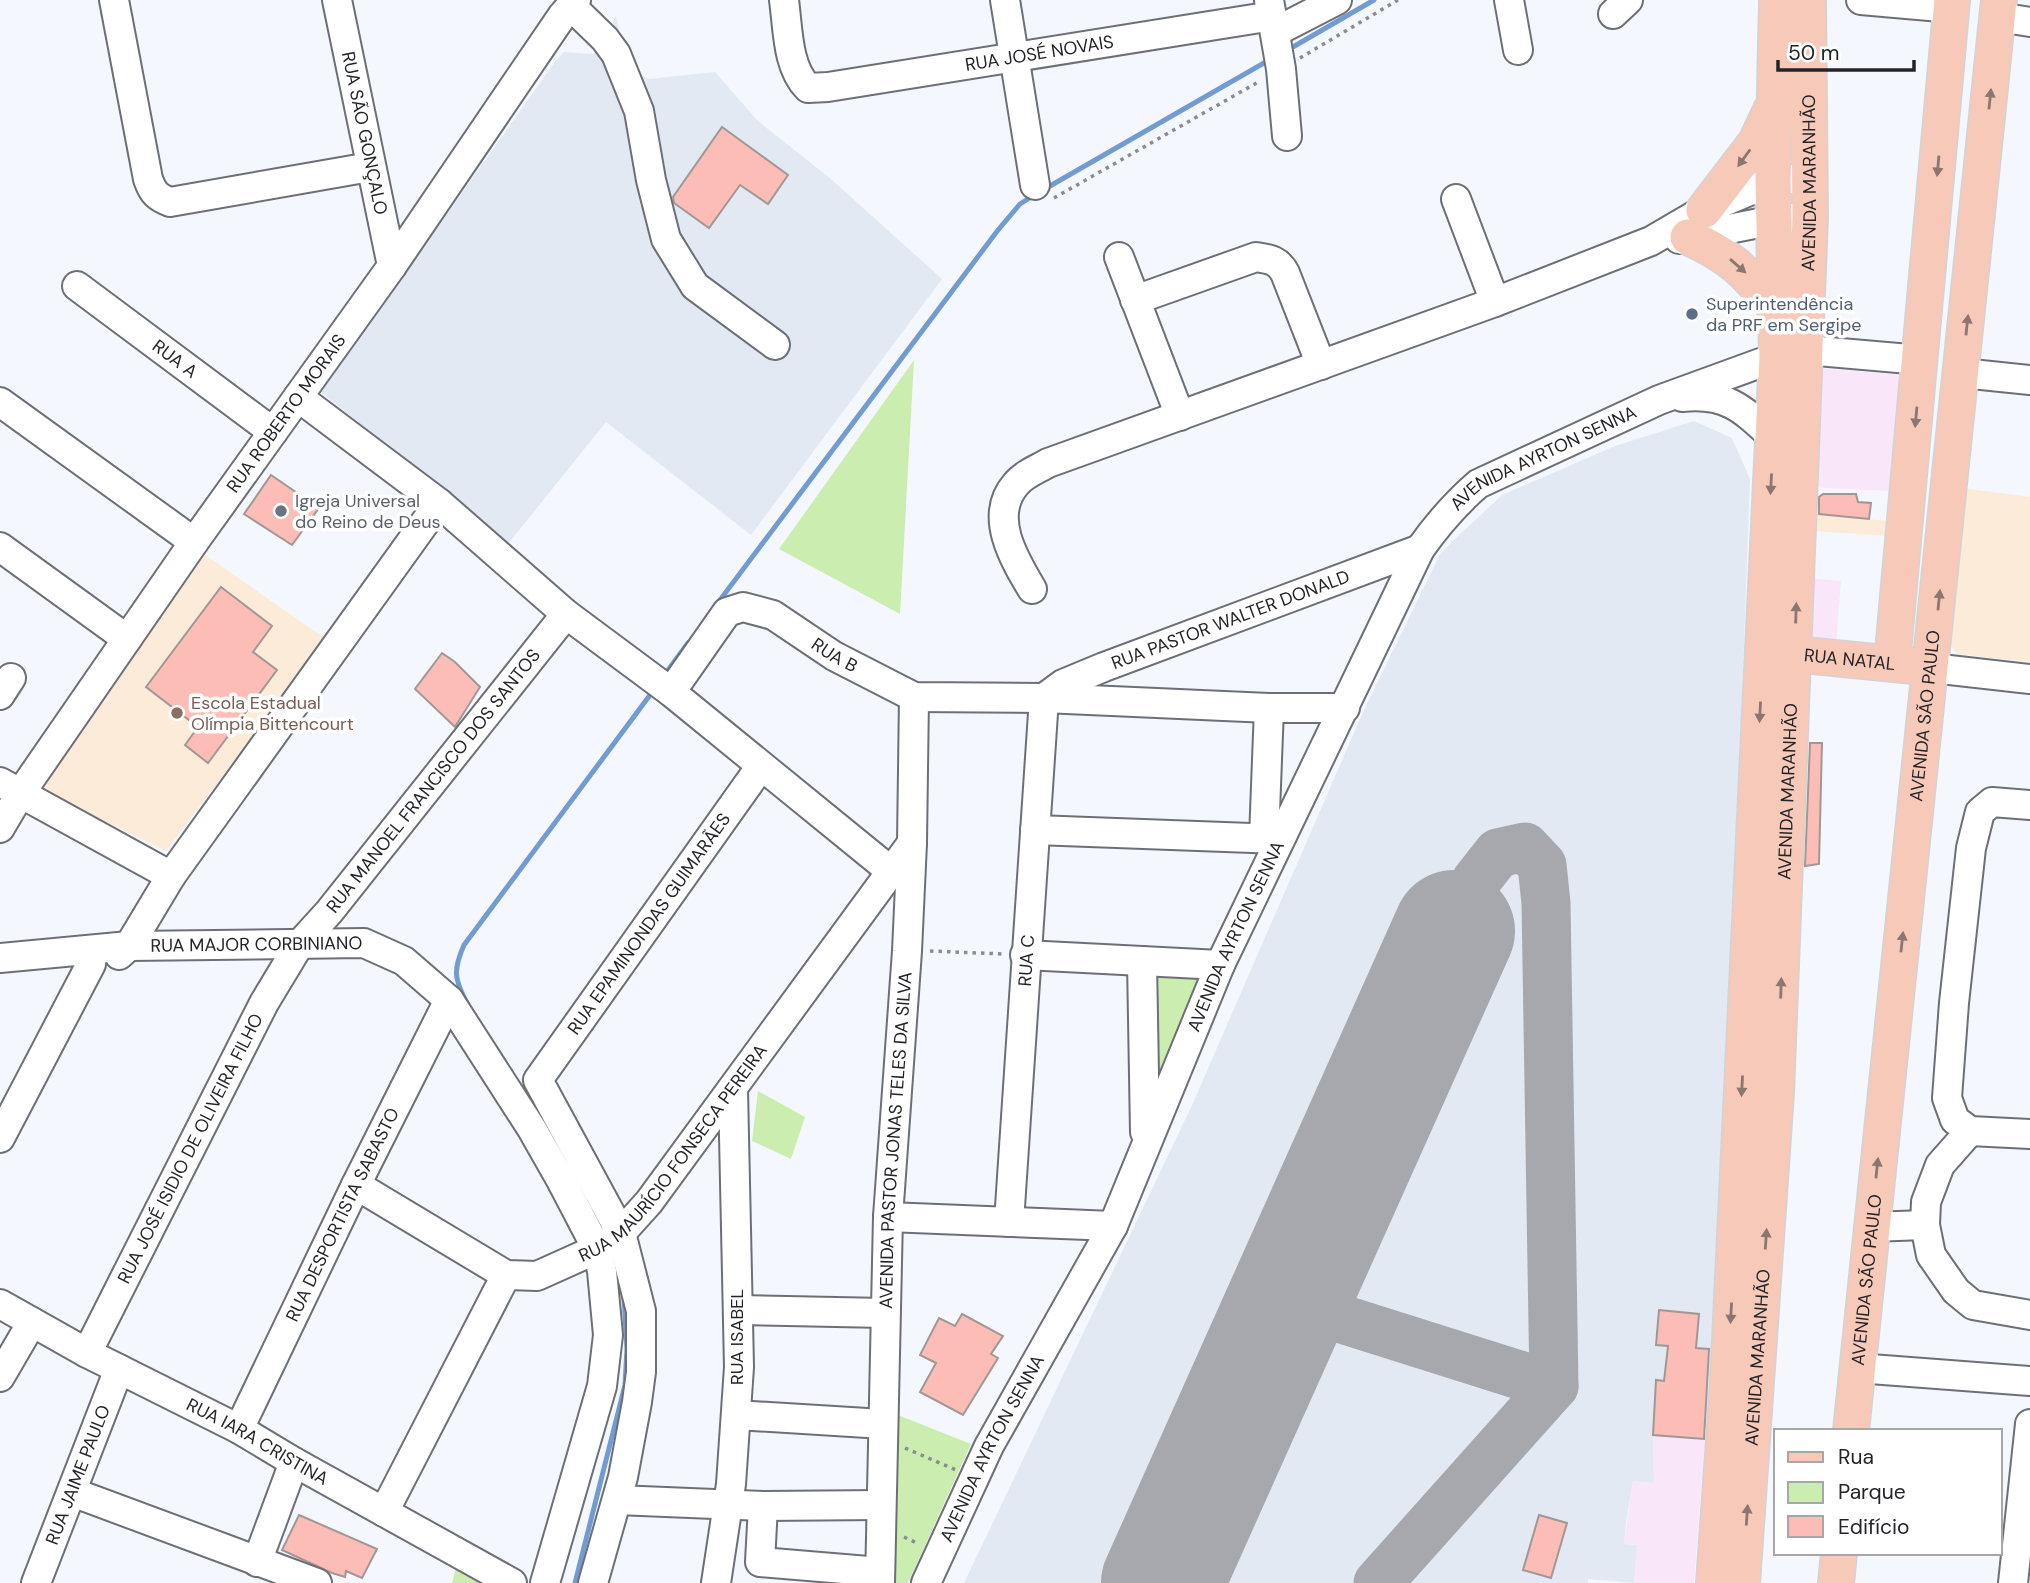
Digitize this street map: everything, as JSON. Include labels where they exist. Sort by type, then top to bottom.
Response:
[{"type":"main road","name":"AVENIDA MARANHÃO","points":[[1714,1583],[1728,1383],[1762,1040],[1794,654],[1792,353],[1776,308],[1773,181],[1777,0]]},
{"type":"main road","name":"AVENIDA MARANHÃO","points":[[1742,1583],[1762,1040],[1773,437],[1792,353],[1810,217],[1808,0]]},
{"type":"main road","points":[[1892,663],[1952,4]]},
{"type":"main road","name":"AVENIDA SÃO PAULO","points":[[1851,1429],[1870,1227],[1962,373],[2009,13]]},
{"type":"main road","points":[[1776,101],[1756,142],[1696,224],[1716,250],[1744,270],[1776,308]]},
{"type":"main road","name":"RUA NATAL","points":[[1794,654],[1932,668]]},
{"type":"main road","points":[[1836,1583],[1839,1555]]},
{"type":"street","points":[[114,0],[148,179],[156,196],[170,202],[370,167]]},
{"type":"street","name":"RUA SÃO GONÇALO","points":[[337,0],[392,266]]},
{"type":"street","name":"RUA JOSÉ NOVAIS","points":[[784,0],[794,63],[797,74],[808,88],[1272,16],[1337,0]]},
{"type":"street","points":[[1005,0],[1013,58],[1039,194]]},
{"type":"street","points":[[1509,0],[1518,50]]},
{"type":"street","points":[[1861,0],[1952,4]]},
{"type":"street","points":[[567,6],[605,38],[616,54],[639,111],[651,180],[666,239],[695,286],[775,345]]},
{"type":"street","name":"RUA ROBERTO MORAIS","points":[[0,828],[10,788],[127,639],[392,266],[567,6]]},
{"type":"street","points":[[1272,16],[1281,69],[1287,136]]},
{"type":"street","points":[[1032,589],[1012,556],[1007,541],[1005,509],[1017,482],[1048,463],[1494,302],[1696,224],[1773,181],[1810,176]]},
{"type":"street","points":[[1456,199],[1494,302]]},
{"type":"street","points":[[1696,224],[1810,217]]},
{"type":"street","points":[[1119,257],[1180,416]]},
{"type":"street","points":[[1135,300],[1256,257],[1271,260],[1280,264],[1285,273],[1321,365]]},
{"type":"street","name":"RUA A","points":[[77,286],[273,432]]},
{"type":"street","points":[[1792,353],[1921,360]]},
{"type":"street","name":"AVENIDA AYRTON SENNA","points":[[926,1583],[974,1478],[1113,1226],[1271,838],[1345,708],[1420,549],[1457,502],[1478,484],[1659,400],[1792,353]]},
{"type":"street","points":[[1962,373],[2030,380]]},
{"type":"street","name":"AVENIDA AYRTON SENNA","points":[[1659,400],[1694,396],[1729,401],[1752,417],[1773,437]]},
{"type":"street","points":[[298,397],[439,503],[566,614],[671,692],[892,872]]},
{"type":"street","points":[[0,402],[194,542]]},
{"type":"street","points":[[129,946],[171,876],[439,503]]},
{"type":"street","points":[[0,547],[127,639]]},
{"type":"street","name":"RUA PASTOR WALTER DONALD","points":[[1044,698],[1063,684],[1104,667],[1420,549]]},
{"type":"street","name":"RUA B","points":[[671,692],[727,612],[743,607],[773,615],[834,656],[914,697],[1044,698],[1269,708],[1345,708]]},
{"type":"street","name":"RUA MANOEL FRANCISCO DOS SANTOS","points":[[299,945],[329,912],[566,614]]},
{"type":"street","name":"RUA NATAL","points":[[1932,668],[2030,679]]},
{"type":"street","name":"AVENIDA PASTOR JONAS TELES DA SILVA","points":[[880,1578],[888,1217],[907,951],[914,697]]},
{"type":"street","name":"RUA C","points":[[1009,1222],[1044,698]]},
{"type":"street","points":[[1035,830],[1271,838],[1269,708]]},
{"type":"street","name":"RUA EPAMINONDAS GUIMARÃES","points":[[621,1233],[538,1080],[761,766]]},
{"type":"street","points":[[10,788],[171,876]]},
{"type":"street","points":[[2030,805],[1992,802],[1980,812],[1971,848],[1954,1003],[1947,1098],[1955,1119],[1970,1131],[2030,1134]]},
{"type":"street","name":"RUA MAURÍCIO FONSECA PEREIRA","points":[[506,1275],[537,1276],[597,1249],[621,1233],[649,1202],[733,1090],[912,843]]},
{"type":"street","name":"RUA MAJOR CORBINIANO","points":[[0,958],[129,946],[364,943],[404,961],[449,1000],[531,1129],[597,1249],[606,1300],[608,1335],[602,1386],[545,1583]]},
{"type":"street","name":"RUA JOSÉ ISIDIO DE OLIVEIRA FILHO","points":[[87,1353],[230,1067],[299,945]]},
{"type":"street","name":"RUA MAJOR CORBINIANO","points":[[0,974],[90,964],[117,956],[129,946]]},
{"type":"street","points":[[1026,955],[1220,965]]},
{"type":"street","points":[[1142,961],[1145,1142]]},
{"type":"street","points":[[0,1138],[90,964]]},
{"type":"street","name":"RUA DESPORTISTA SABASTO","points":[[239,1429],[356,1185],[449,1000]]},
{"type":"street","name":"RUA ISABEL","points":[[716,1583],[731,1483],[739,1367],[733,1090]]},
{"type":"street","points":[[1970,1131],[1940,1165],[1926,1202],[1925,1225],[1931,1255],[1956,1292],[1973,1305],[2030,1315]]},
{"type":"street","points":[[356,1185],[506,1275],[384,1512]]},
{"type":"street","points":[[888,1217],[1113,1226]]},
{"type":"street","points":[[1870,1227],[1925,1225]]},
{"type":"street","points":[[593,1583],[623,1478],[637,1402],[642,1337],[640,1311],[621,1233]]},
{"type":"street","name":"RUA IARA CRISTINA","points":[[0,1304],[87,1353],[239,1429],[512,1583]]},
{"type":"street","points":[[738,1310],[886,1313]]},
{"type":"street","points":[[0,1377],[32,1322]]},
{"type":"street","name":"RUA JAIME PAULO","points":[[36,1583],[119,1368]]},
{"type":"street","points":[[1857,1368],[2030,1381]]},
{"type":"street","points":[[736,1415],[883,1431]]},
{"type":"street","points":[[2013,1583],[2030,1424]]},
{"type":"street","points":[[257,1562],[294,1462]]},
{"type":"street","points":[[72,1492],[317,1583]]},
{"type":"street","points":[[617,1500],[763,1506],[881,1515]]},
{"type":"street","points":[[763,1506],[760,1562],[880,1578]]},
{"type":"path","points":[[1039,194],[1281,69],[1398,0]]},
{"type":"path","points":[[907,951],[1026,955]]},
{"type":"path","points":[[883,1431],[974,1478]]},
{"type":"path","points":[[881,1515],[939,1555]]},
{"type":"shaded area","points":[[616,16],[628,70],[649,79],[715,72],[758,121],[831,179],[942,279],[751,535],[606,422],[508,544],[321,392],[554,63],[564,52],[593,54],[605,39]]},
{"type":"shaded area","points":[[1815,368],[1902,375],[1890,491],[1806,487]]},
{"type":"shaded area","points":[[1694,421],[1732,438],[1750,479],[1729,1053],[1705,1439],[1653,1436],[1654,1483],[1633,1481],[1626,1523],[1624,1544],[1637,1545],[1634,1583],[1588,1579],[1588,1583],[964,1583],[1193,1103],[1363,712],[1441,552],[1502,495],[1615,446]]},
{"type":"shaded area","points":[[1963,488],[2030,497],[2030,662],[1957,654],[1948,642]]},
{"type":"shaded area","points":[[1815,514],[1889,521],[1888,536],[1813,531]]},
{"type":"shaded area","name":"Escola Estadual Olímpia Bittencourt","points":[[198,550],[326,639],[166,851],[34,787]]},
{"type":"shaded area","points":[[1809,578],[1841,581],[1836,647],[1805,645]]},
{"type":"shaded area","points":[[1653,1435],[1705,1439],[1694,1583],[1634,1583],[1637,1545],[1624,1544],[1633,1481],[1654,1483]]},
{"type":"green space","points":[[914,360],[900,614],[779,549]]},
{"type":"green space","points":[[1152,970],[1204,973],[1153,1105]]},
{"type":"green space","points":[[758,1091],[805,1117],[791,1159],[752,1141]]},
{"type":"green space","points":[[893,1413],[971,1444],[908,1583],[894,1583]]},
{"type":"green space","points":[[456,1568],[491,1583],[452,1583]]},
{"type":"building","points":[[722,127],[788,175],[768,204],[740,185],[709,228],[674,203],[673,197]]},
{"type":"building","name":"Igreja Universal do Reino de Deus","points":[[271,475],[319,508],[292,545],[244,514]]},
{"type":"building","points":[[1823,494],[1856,494],[1858,502],[1871,503],[1869,519],[1819,514],[1819,497]]},
{"type":"building","points":[[221,587],[272,626],[253,652],[277,670],[208,763],[185,745],[198,727],[146,687]]},
{"type":"building","points":[[442,653],[480,687],[455,727],[415,689]]},
{"type":"building","points":[[1810,743],[1822,743],[1819,864],[1805,866]]},
{"type":"building","points":[[1659,1310],[1699,1314],[1696,1348],[1709,1349],[1704,1439],[1653,1435],[1656,1380],[1664,1381],[1668,1346],[1656,1345]]},
{"type":"building","points":[[962,1314],[1003,1336],[991,1354],[998,1358],[963,1415],[920,1392],[936,1363],[920,1355],[939,1318],[955,1326]]},
{"type":"building","points":[[299,1515],[377,1549],[362,1578],[346,1571],[345,1577],[332,1573],[282,1550]]},
{"type":"building","points":[[1539,1515],[1567,1523],[1551,1578],[1523,1570]]},
{"type":"waterway","points":[[1286,51],[1374,0]]},
{"type":"waterway","points":[[1043,190],[1271,59]]},
{"type":"waterway","points":[[717,604],[998,230],[1020,204],[1034,195]]},
{"type":"waterway","points":[[663,677],[688,643]]},
{"type":"waterway","points":[[467,1003],[456,974],[464,945],[653,691]]},
{"type":"waterway","points":[[575,1583],[625,1385],[627,1349],[624,1298]]},
{"type":"taxiway","points":[[1378,1583],[1554,1386],[1546,903],[1542,865],[1525,847],[1498,853],[1476,881],[1454,931]]},
{"type":"taxiway","points":[[1288,1302],[1554,1386]]},
{"type":"runway","points":[[1162,1583],[1454,931]]},
{"type":"place","name":"Superintendência da PRF em Sergipe","points":[[1692,314]]},
{"type":"place","name":"Igreja Universal do Reino de Deus","points":[[281,511]]},
{"type":"place","name":"Escola Estadual Olímpia Bittencourt","points":[[177,713]]}]
